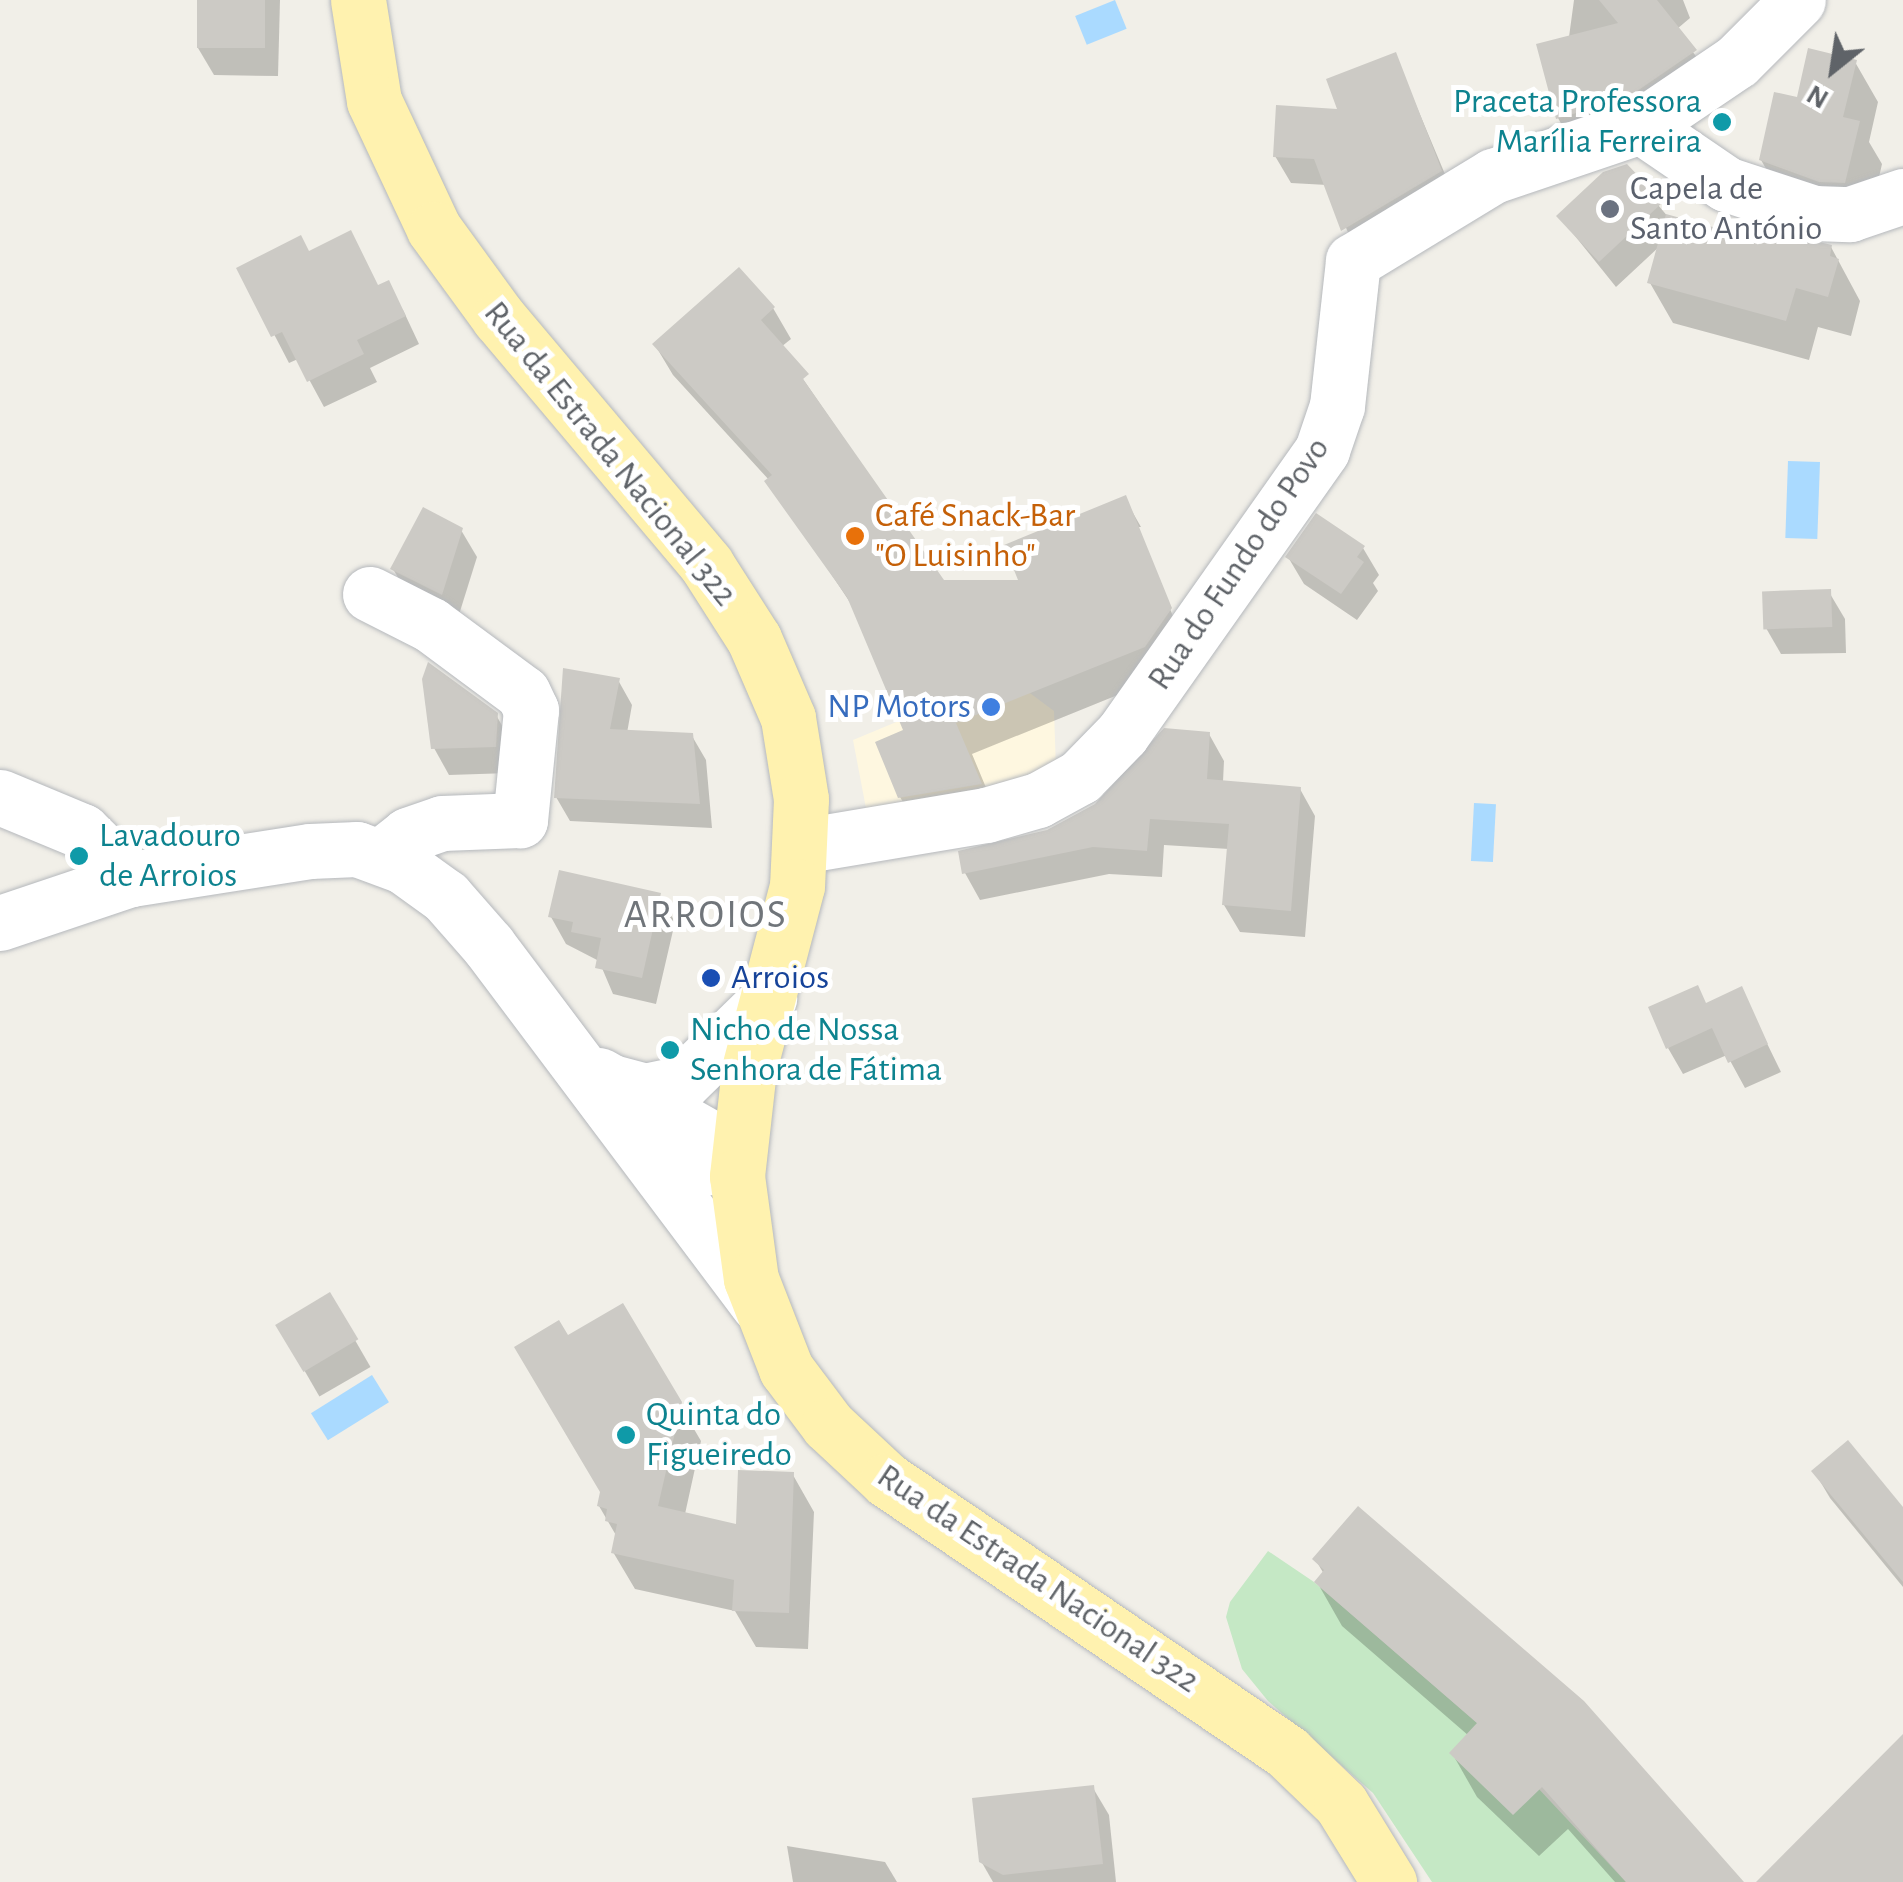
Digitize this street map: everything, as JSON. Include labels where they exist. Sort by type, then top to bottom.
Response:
[{"type":"main road","name":"Rua da Estrada Nacional 322","points":[[358,0],[374,101],[442,241],[706,564],[754,639],[791,732],[801,846],[737,1153],[740,1223],[758,1305],[793,1380],[855,1452],[948,1524],[1287,1752],[1340,1804],[1389,1882]]},
{"type":"street","name":"Rua do Fundo do Povo","points":[[801,846],[1013,808],[1061,790],[1088,770],[1132,721],[1322,450],[1337,406],[1352,261],[1493,176],[1642,126],[1737,61],[1798,0]]},
{"type":"street","points":[[1642,126],[1726,184],[1814,213],[1850,214],[1903,196]]},
{"type":"street","points":[[370,594],[431,626],[522,693],[532,710],[520,820],[442,823],[408,835],[382,855]]},
{"type":"street","points":[[0,797],[82,831],[130,879]]},
{"type":"street","points":[[0,922],[130,879],[335,848],[382,855],[446,897],[577,1058],[626,1131],[758,1305]]},
{"type":"street","points":[[577,1058],[646,1091],[682,1084],[769,998]]},
{"type":"street","points":[[577,1058],[737,1153],[717,1167],[693,1168],[626,1131]]},
{"type":"shaded area","points":[[1007,676],[1054,711],[1056,769],[869,824],[853,740]]},
{"type":"green space","points":[[1268,1551],[1314,1582],[1477,1723],[1626,1882],[1432,1882],[1373,1793],[1268,1701],[1242,1669],[1226,1617],[1230,1602]]},
{"type":"water","points":[[1115,0],[1127,29],[1087,45],[1075,16]]},
{"type":"water","points":[[1788,461],[1820,462],[1817,539],[1785,538]]},
{"type":"water","points":[[1474,803],[1496,804],[1493,862],[1471,861]]},
{"type":"water","points":[[372,1375],[389,1402],[328,1440],[311,1413]]},
{"type":"building","points":[[197,0],[265,0],[265,48],[197,48]]},
{"type":"building","points":[[1599,0],[1657,0],[1697,50],[1627,98],[1556,119],[1536,44],[1618,23]]},
{"type":"building","points":[[1808,48],[1857,60],[1843,117],[1860,121],[1845,183],[1819,182],[1759,160],[1774,92],[1797,97]]},
{"type":"building","points":[[1396,52],[1442,171],[1341,231],[1314,159],[1273,157],[1276,105],[1337,109],[1326,79]]},
{"type":"building","name":"Capela de Santo António","points":[[1627,164],[1663,202],[1599,262],[1556,216],[1603,172]]},
{"type":"building","points":[[1666,214],[1756,239],[1759,228],[1832,245],[1830,256],[1839,259],[1828,297],[1796,288],[1786,321],[1647,283]]},
{"type":"building","points":[[351,230],[378,285],[389,280],[406,316],[357,340],[364,354],[307,382],[282,332],[271,337],[236,268],[301,235],[309,251]]},
{"type":"building","points":[[739,267],[775,307],[761,320],[809,374],[803,379],[944,580],[1018,580],[1004,545],[1126,495],[1172,608],[1145,647],[956,723],[982,784],[898,798],[875,742],[903,730],[847,597],[764,481],[772,475],[652,344]]},
{"type":"building","points":[[423,507],[463,528],[442,595],[390,569]]},
{"type":"building","points":[[1316,513],[1365,546],[1357,557],[1364,562],[1341,594],[1285,557]]},
{"type":"building","points":[[1831,589],[1832,627],[1763,629],[1762,591]]},
{"type":"building","points":[[428,662],[498,713],[496,747],[431,749],[422,679]]},
{"type":"building","points":[[563,668],[620,678],[610,729],[693,733],[700,804],[554,798]]},
{"type":"building","points":[[1164,728],[1210,732],[1207,779],[1301,787],[1291,911],[1222,905],[1229,824],[1150,819],[1147,851],[1093,847],[962,874],[958,851],[1047,830],[1095,804]]},
{"type":"building","points":[[559,870],[661,893],[642,978],[595,968],[601,938],[571,932],[573,922],[548,917]]},
{"type":"building","points":[[1698,985],[1706,1003],[1742,986],[1768,1044],[1728,1063],[1712,1028],[1666,1049],[1648,1007]]},
{"type":"building","points":[[330,1292],[358,1339],[303,1372],[275,1325]]},
{"type":"building","name":"Quinta do Figueiredo","points":[[623,1303],[682,1402],[658,1506],[736,1524],[738,1470],[794,1472],[789,1613],[732,1611],[734,1580],[611,1553],[617,1524],[605,1521],[607,1509],[597,1506],[600,1492],[514,1347],[559,1320],[568,1335]]},
{"type":"building","points":[[1848,1440],[1903,1507],[1903,1582],[1811,1471]]},
{"type":"building","points":[[1358,1506],[1584,1701],[1744,1882],[1626,1882],[1542,1787],[1513,1815],[1449,1753],[1477,1723],[1314,1582],[1324,1570],[1312,1559]]},
{"type":"building","points":[[1903,1734],[1903,1882],[1756,1882]]},
{"type":"building","points":[[1094,1785],[1103,1864],[1003,1875],[979,1862],[972,1798]]},
{"type":"place","name":"Praceta Professora Marília Ferreira","points":[[1722,122]]},
{"type":"place","name":"Capela de Santo António","points":[[1610,209]]},
{"type":"place","name":"Café Snack-Bar \"O Luisinho\"","points":[[855,536]]},
{"type":"place","name":"NP Motors","points":[[991,707]]},
{"type":"place","name":"Lavadouro de Arroios","points":[[79,856]]},
{"type":"place","name":"Arroios","points":[[711,978]]},
{"type":"place","name":"Nicho de Nossa Senhora de Fátima","points":[[670,1050]]},
{"type":"place","name":"Quinta do Figueiredo","points":[[626,1435]]},
{"type":"district","name":"ARROIOS","points":[[706,915]]}]
